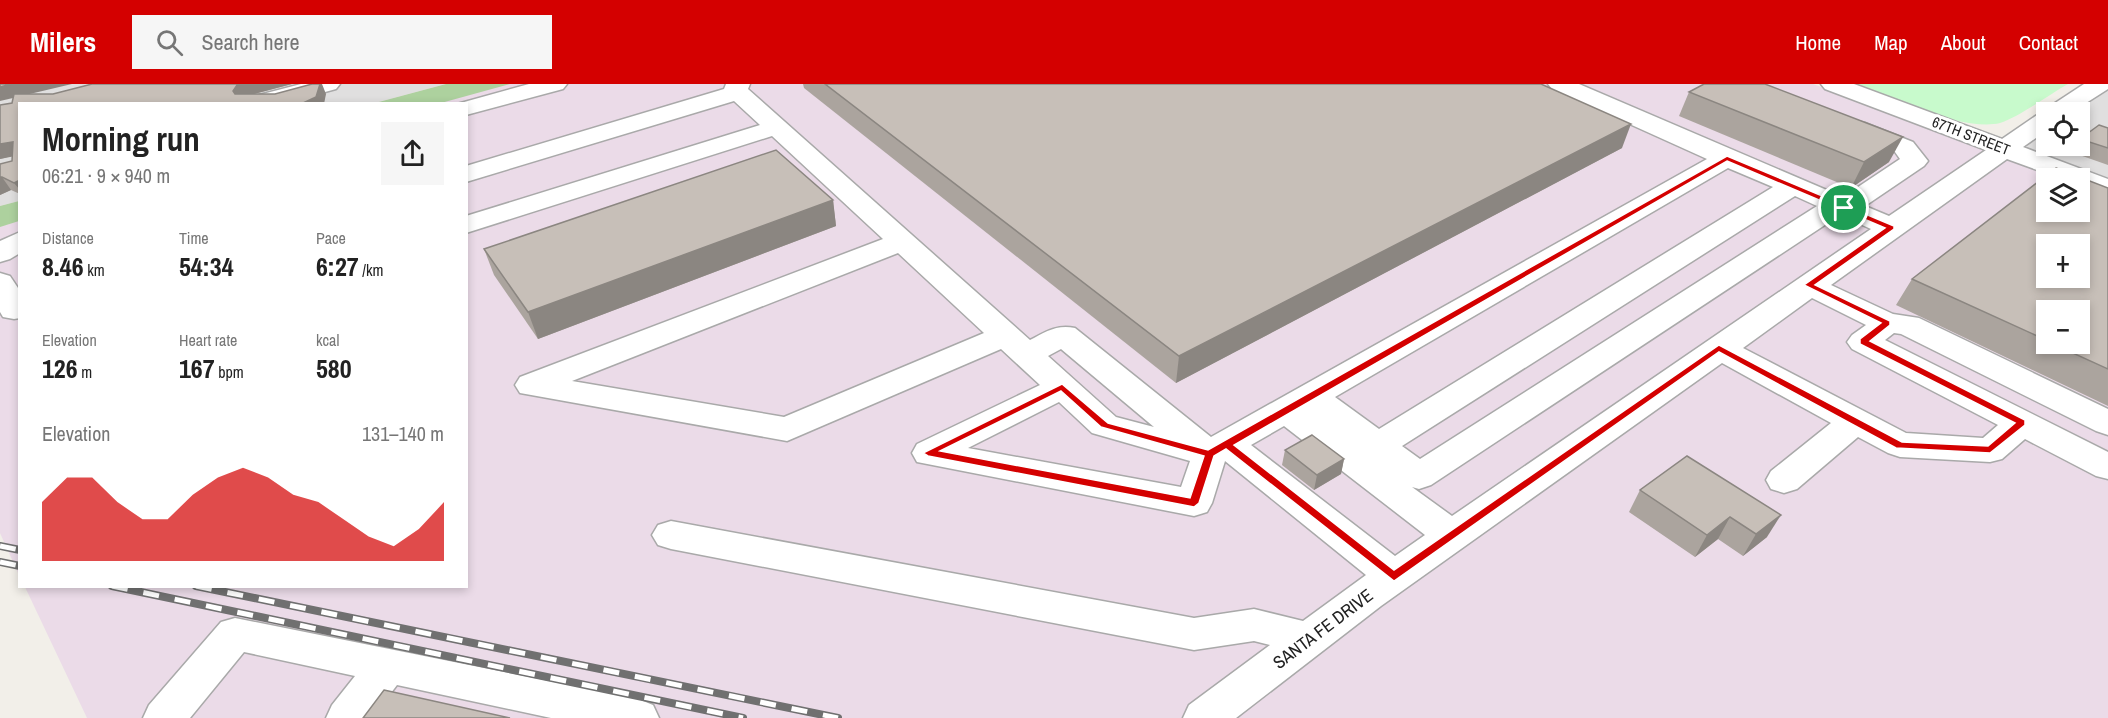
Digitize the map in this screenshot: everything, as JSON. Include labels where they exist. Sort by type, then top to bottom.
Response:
[{"type":"street","points":[[260,102],[328,84]]},
{"type":"street","points":[[468,107],[555,84]]},
{"type":"street","points":[[1560,84],[1891,227]]},
{"type":"street","name":"67TH STREET","points":[[1833,84],[2108,188]]},
{"type":"street","points":[[2072,102],[2100,84]]},
{"type":"street","points":[[468,173],[739,88],[770,121],[1104,425],[1218,449]]},
{"type":"street","points":[[1298,403],[1378,445],[1419,476],[1915,161],[1912,154],[1904,147],[1829,117]]},
{"type":"street","points":[[468,206],[770,121]]},
{"type":"street","points":[[468,224],[770,121]]},
{"type":"street","name":"SANTA FE DRIVE","points":[[1204,718],[1394,576],[2036,127]]},
{"type":"street","points":[[1062,387],[928,453],[1194,503],[1218,449],[1727,158]]},
{"type":"street","points":[[1378,445],[1793,186]]},
{"type":"street","points":[[0,253],[18,241]]},
{"type":"street","points":[[902,241],[531,385],[787,429],[1016,345],[1064,335],[1394,576]]},
{"type":"street","points":[[0,282],[18,309]]},
{"type":"street","points":[[1808,285],[1887,323],[1908,325],[2108,423]]},
{"type":"street","points":[[1887,323],[1863,342],[2108,466]]},
{"type":"street","points":[[1719,348],[1900,445],[1990,450],[2022,423]]},
{"type":"street","points":[[1298,403],[1452,536]]},
{"type":"street","points":[[1784,480],[1855,421]]},
{"type":"street","points":[[671,535],[1194,634],[1254,625],[1309,639]]},
{"type":"street","points":[[164,718],[235,634],[638,718]]},
{"type":"street","points":[[347,718],[387,666]]},
{"type":"shaded area","points":[[0,84],[446,84],[379,102],[18,102],[18,201],[0,206]]},
{"type":"shaded area","points":[[446,84],[1813,84],[2036,168],[2036,222],[2090,222],[2090,206],[2108,196],[2108,718],[87,718],[25,588],[468,588],[468,102],[379,102]]},
{"type":"shaded area","points":[[2108,84],[2108,184],[2090,177],[2090,168],[2065,168],[2011,148],[2036,132],[2036,156],[2090,156],[2090,102],[2079,102]]},
{"type":"shaded area","points":[[18,201],[18,573],[0,533],[0,206]]},
{"type":"green space","points":[[446,84],[510,84],[445,102],[379,102]]},
{"type":"green space","points":[[1849,84],[2068,84],[2025,111],[2000,123],[1966,123],[1903,104]]},
{"type":"green space","points":[[18,201],[18,221],[0,227],[0,206]]},
{"type":"building","points":[[92,84],[239,84],[233,91],[235,94],[275,94],[320,84],[316,97],[305,102],[18,102],[18,181],[14,183],[0,177],[0,164],[12,161],[13,142],[0,144],[0,105],[12,103],[14,94],[53,94]]},
{"type":"building","points":[[825,84],[1541,84],[1631,124],[1179,356]]},
{"type":"building","points":[[1704,84],[1765,84],[1903,137],[1864,162],[1689,92]]},
{"type":"building","points":[[2099,125],[2108,128],[2108,148],[2090,142],[2090,132]]},
{"type":"building","points":[[776,150],[833,200],[528,312],[484,249]]},
{"type":"building","points":[[2090,181],[2108,188],[2108,369],[2075,354],[2090,354],[2090,300],[2036,300],[2036,335],[1912,279],[2036,183],[2036,222],[2090,222]]},
{"type":"building","points":[[1312,435],[1344,459],[1317,475],[1285,450]]},
{"type":"building","points":[[1687,456],[1781,515],[1756,534],[1730,517],[1707,535],[1640,490]]},
{"type":"building","points":[[384,690],[510,718],[363,718]]},
{"type":"railway","points":[[0,546],[18,550]]},
{"type":"railway","points":[[0,562],[18,566]]},
{"type":"railway","points":[[122,588],[743,718]]},
{"type":"railway","points":[[206,588],[838,718]]},
{"type":"route","points":[[1844,208],[1727,158],[1209,454],[1104,425],[1062,387],[928,453],[1194,503],[1209,454],[1227,444],[1394,576],[1719,348],[1900,445],[1990,450],[2022,423],[1863,342],[1887,323],[1808,285],[1891,227],[1844,208]]}]
